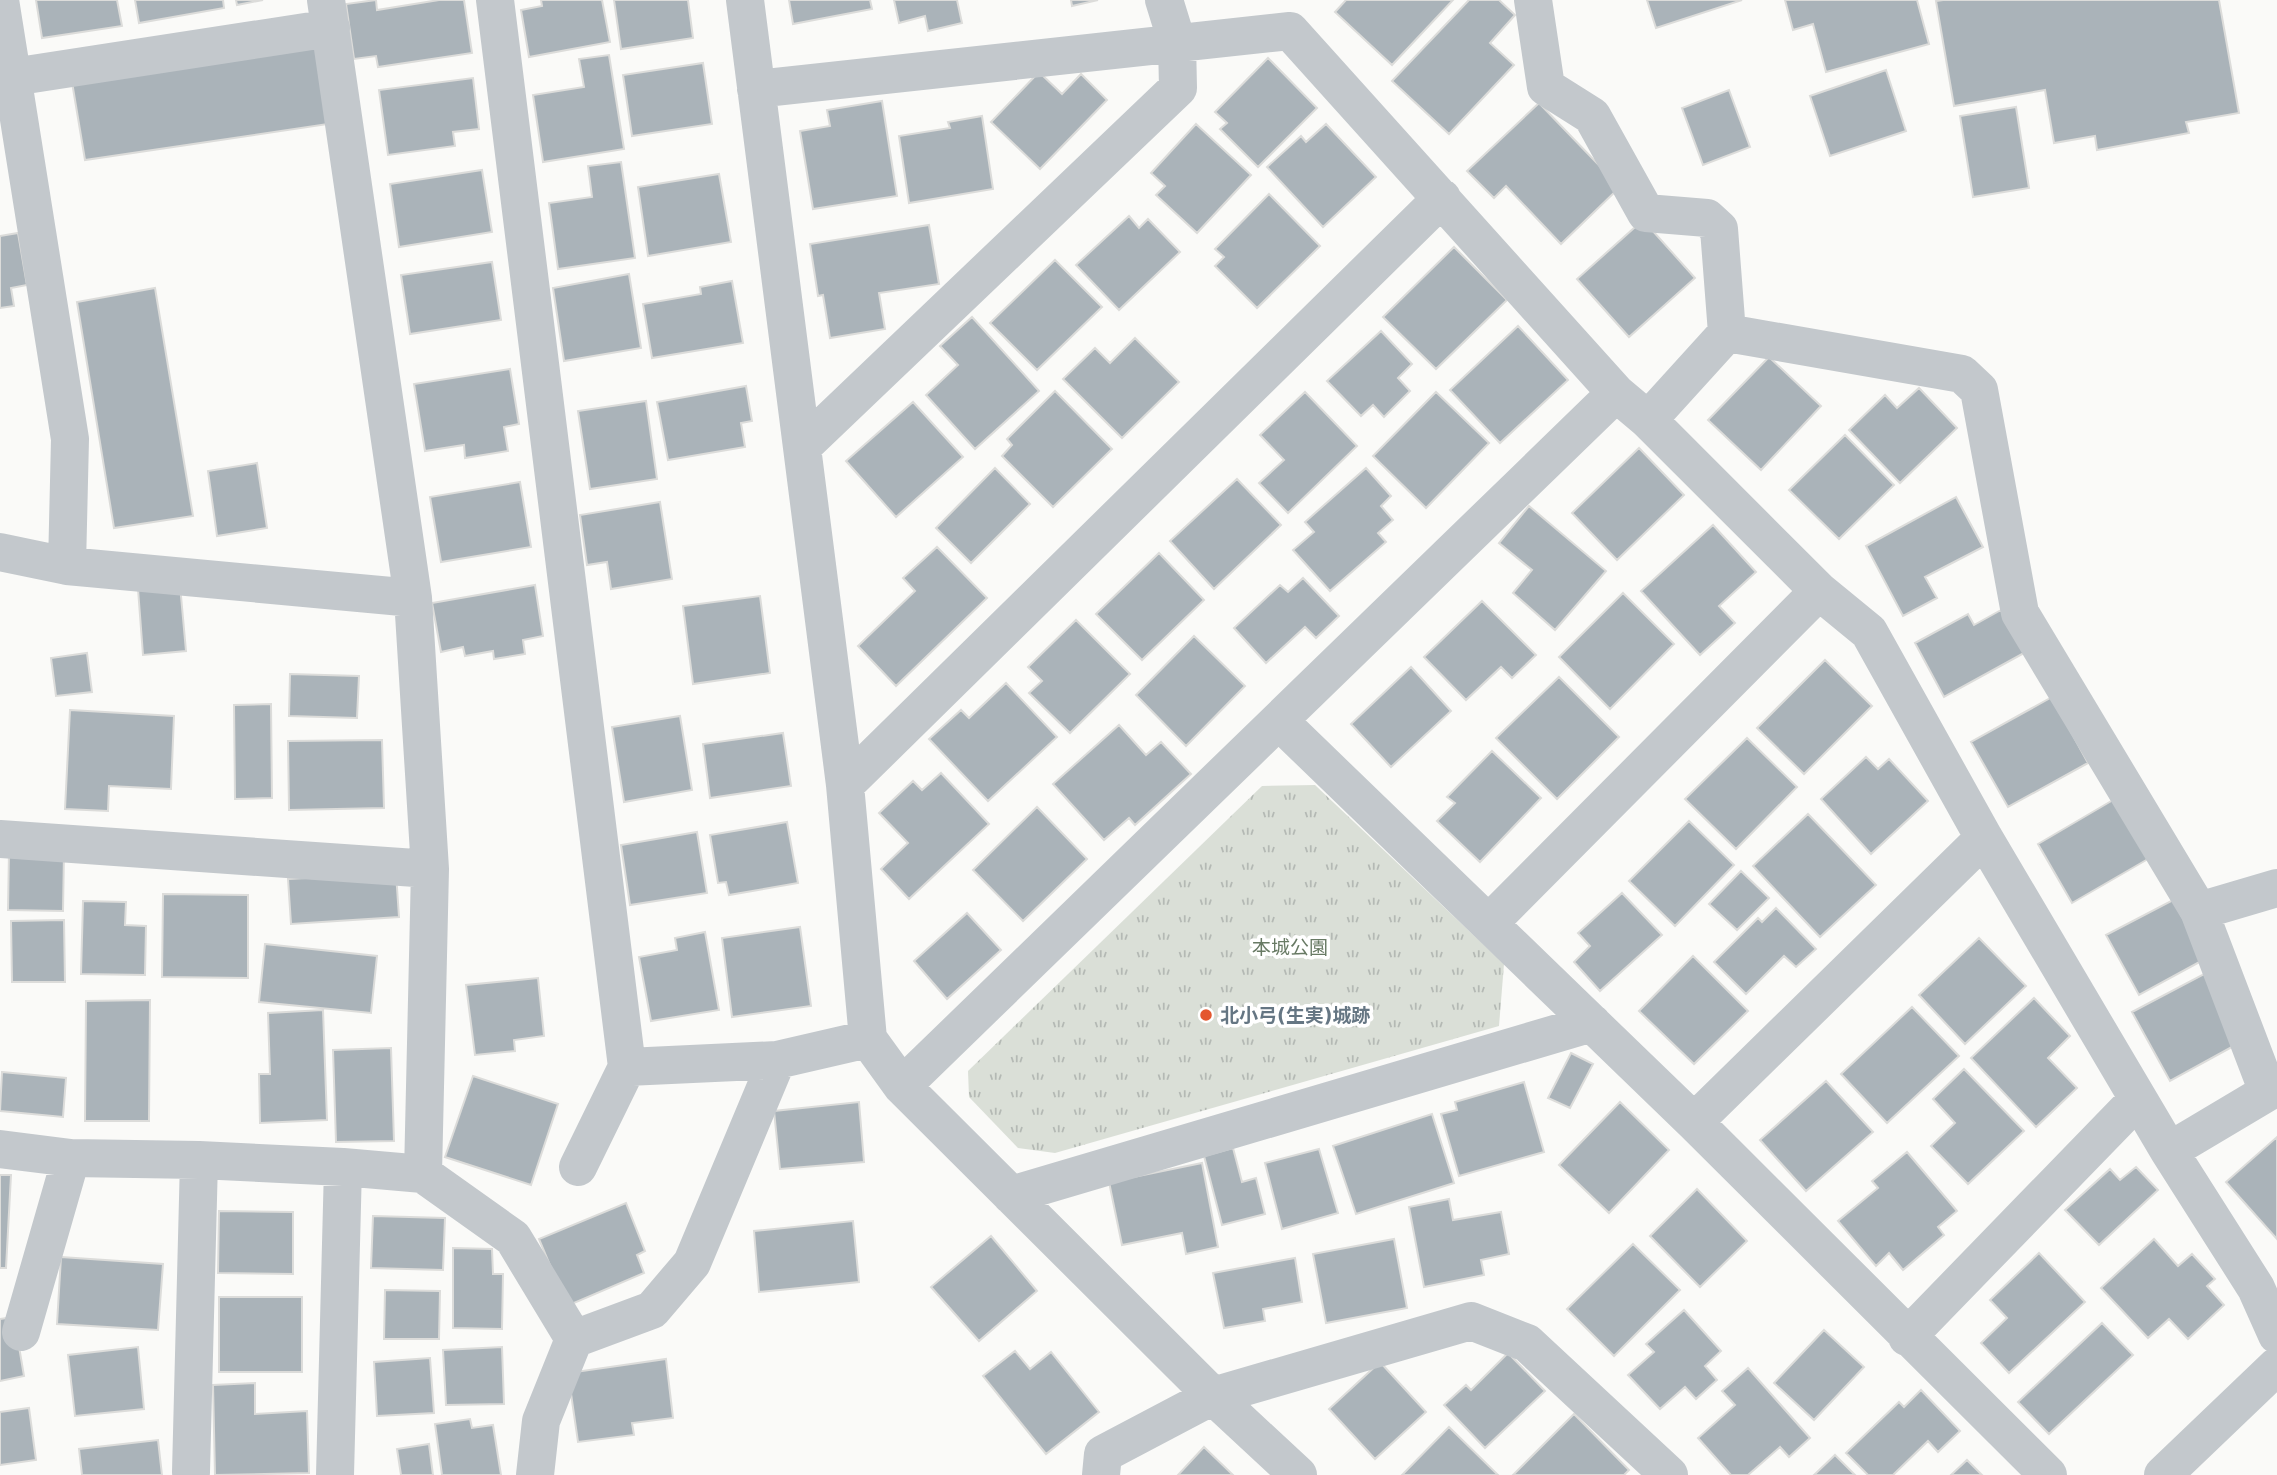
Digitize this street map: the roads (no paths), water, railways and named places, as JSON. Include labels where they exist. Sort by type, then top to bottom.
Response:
[{"type":"street","points":[[0,0],[7,78],[70,439],[67,566]]},
{"type":"street","points":[[495,0],[628,1067],[578,1167]]},
{"type":"street","points":[[745,0],[845,785],[868,1039],[902,1086],[1213,1396],[1298,1475]]},
{"type":"street","points":[[802,447],[1178,88],[1177,42],[1164,0]]},
{"type":"street","points":[[1533,0],[1546,87],[1592,116],[1646,213],[1707,218],[1719,229],[1727,333],[1648,419]]},
{"type":"street","points":[[7,78],[328,14],[413,598],[430,869],[423,1174]]},
{"type":"street","points":[[756,89],[1290,31],[1616,393],[1648,419],[1819,591],[1869,632],[1984,838],[2169,1151],[2256,1288],[2277,1335]]},
{"type":"street","points":[[845,785],[1442,198]]},
{"type":"street","points":[[1727,333],[1962,374],[1979,390],[2020,613],[2199,911],[2268,1092],[2169,1151]]},
{"type":"street","points":[[902,1086],[1616,393]]},
{"type":"street","points":[[0,552],[67,566],[413,598]]},
{"type":"street","points":[[1490,922],[1819,591]]},
{"type":"street","points":[[1280,722],[1694,1122],[2048,1475]]},
{"type":"street","points":[[1694,1122],[1984,838]]},
{"type":"street","points":[[0,839],[430,869]]},
{"type":"street","points":[[2199,911],[2277,888]]},
{"type":"street","points":[[1011,1195],[1592,1023]]},
{"type":"street","points":[[628,1067],[777,1060],[868,1039]]},
{"type":"street","points":[[535,1475],[541,1421],[574,1339],[652,1310],[692,1263],[777,1060]]},
{"type":"street","points":[[1907,1337],[2138,1099]]},
{"type":"street","points":[[0,1149],[71,1158],[199,1160],[423,1174],[513,1238],[574,1339]]},
{"type":"street","points":[[21,1332],[71,1158]]},
{"type":"street","points":[[191,1472],[199,1160]]},
{"type":"street","points":[[335,1475],[343,1167]]},
{"type":"street","points":[[1101,1475],[1103,1454],[1213,1396],[1471,1321],[1527,1343],[1669,1475]]},
{"type":"street","points":[[2163,1475],[2277,1366]]},
{"type":"place","name":"北小弓(生実)城跡","points":[[1206,1015]]},
{"type":"park label","name":"本城公園","points":[[1290,947]]}]
